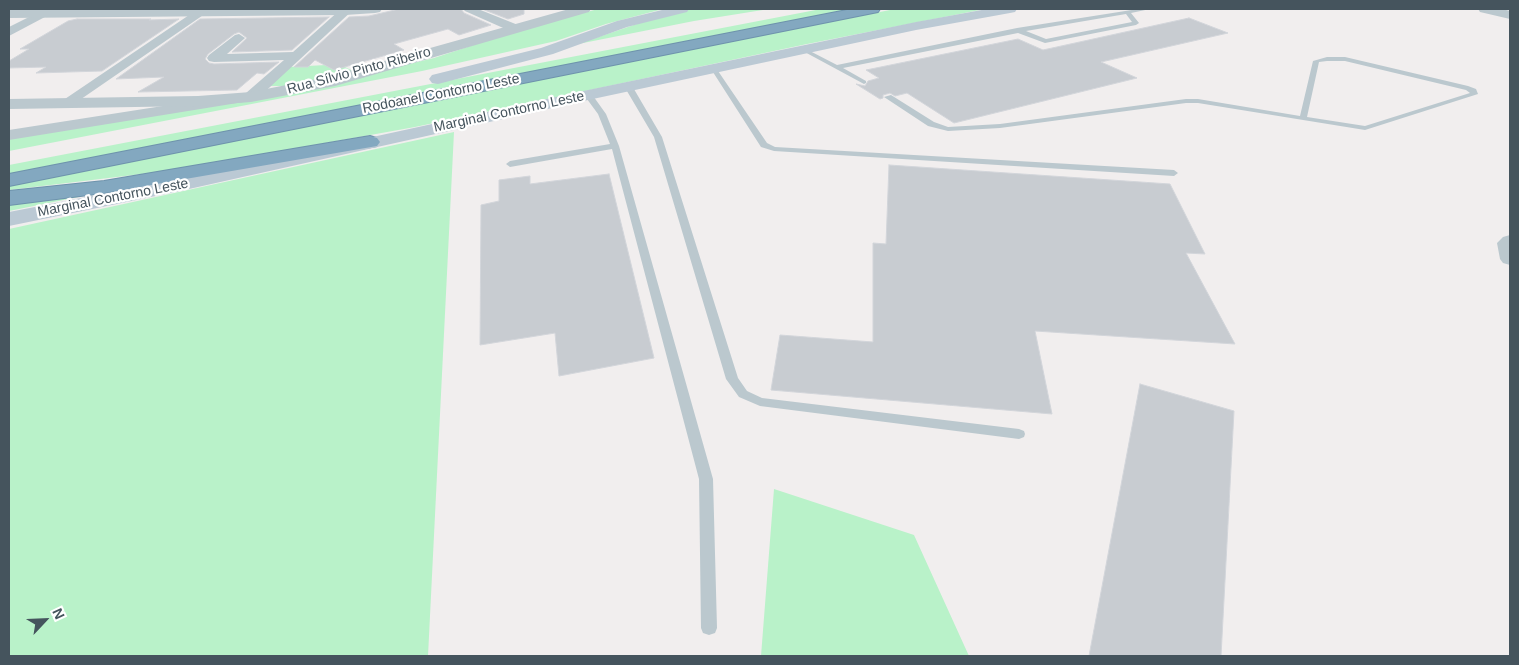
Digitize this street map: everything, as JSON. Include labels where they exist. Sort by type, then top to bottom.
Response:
[{"type":"highway","name":"Rodoanel Contorno Leste","points":[[311,103],[806,9]]},
{"type":"highway","name":"Rodoanel Contorno Leste","points":[[9,180],[873,9]]},
{"type":"highway","points":[[9,198],[104,187],[370,142]]},
{"type":"main road","points":[[438,79],[547,51],[622,24],[682,9]]},
{"type":"main road","name":"Marginal Contorno Leste","points":[[9,219],[180,185],[628,86],[1010,9]]},
{"type":"street","points":[[9,14],[49,11],[375,9]]},
{"type":"street","points":[[469,9],[514,28]]},
{"type":"street","name":"Rua Sílvio Pinto Ribeiro","points":[[9,104],[198,101],[251,97],[329,82],[584,9]]},
{"type":"street","points":[[1485,9],[1510,15]]},
{"type":"street","points":[[9,135],[251,97],[347,10]]},
{"type":"street","points":[[9,32],[49,11]]},
{"type":"street","points":[[66,103],[204,11]]},
{"type":"street","points":[[239,38],[214,58],[296,56]]},
{"type":"street","points":[[1510,241],[1507,243],[1510,259]]},
{"type":"lane","points":[[837,67],[1017,30],[1147,9]]},
{"type":"lane","points":[[1017,30],[1045,41],[1136,23],[1127,12]]},
{"type":"lane","points":[[804,50],[864,82]]},
{"type":"lane","points":[[888,97],[931,124],[959,129],[1000,126],[1186,101],[1198,101],[1303,119],[1365,128],[1474,94],[1468,88],[1345,59],[1327,59],[1316,61],[1303,119]]},
{"type":"lane","points":[[714,69],[764,145],[774,149],[1174,173]]},
{"type":"lane","points":[[628,86],[658,137],[732,379],[744,394],[760,402],[1019,434]]},
{"type":"lane","points":[[588,95],[602,114],[615,146],[706,479],[709,628]]},
{"type":"lane","points":[[510,164],[615,146]]},
{"type":"green space","points":[[598,9],[663,9],[606,24],[556,41],[422,71],[9,151],[9,138],[300,90],[434,58],[516,31]]},
{"type":"green space","points":[[693,9],[769,9],[694,21],[578,44],[666,14]]},
{"type":"green space","points":[[821,9],[855,9],[9,174],[9,165]]},
{"type":"green space","points":[[895,9],[985,9],[807,44],[415,127],[175,170],[9,190],[9,186]]},
{"type":"green space","points":[[326,65],[345,67],[353,71],[316,79],[295,86],[270,86],[289,67]]},
{"type":"green space","points":[[454,132],[428,656],[9,656],[9,229]]},
{"type":"green space","points":[[113,190],[9,211],[9,203]]},
{"type":"green space","points":[[774,489],[914,535],[969,656],[761,656]]},
{"type":"building","points":[[399,9],[461,9],[464,13],[491,25],[459,35],[448,29],[394,44],[404,50],[334,70],[315,60],[308,67],[294,67],[349,17],[369,16]]},
{"type":"building","points":[[482,9],[524,9],[524,14],[508,19]]},
{"type":"building","points":[[329,17],[292,50],[232,52],[247,38],[239,32],[208,54],[205,59],[209,63],[214,64],[279,62],[264,74],[257,73],[237,90],[138,92],[164,77],[116,79],[200,19]]},
{"type":"building","points":[[1189,18],[1228,33],[1101,62],[1137,78],[954,123],[907,93],[895,96],[890,93],[883,95],[883,98],[880,99],[856,84],[865,86],[868,81],[879,78],[866,70],[1018,39],[1043,50]]},
{"type":"building","points":[[77,19],[179,19],[102,71],[36,73],[46,67],[9,68],[9,61],[29,49],[20,49],[68,21]]},
{"type":"building","points":[[889,165],[1170,184],[1205,254],[1186,253],[1235,344],[1035,331],[1052,414],[771,390],[780,335],[873,342],[873,243],[886,244]]},
{"type":"building","points":[[609,174],[654,358],[559,376],[555,333],[480,345],[481,205],[499,201],[499,180],[530,176],[530,184]]},
{"type":"building","points":[[1140,384],[1234,411],[1221,656],[1089,656]]}]
